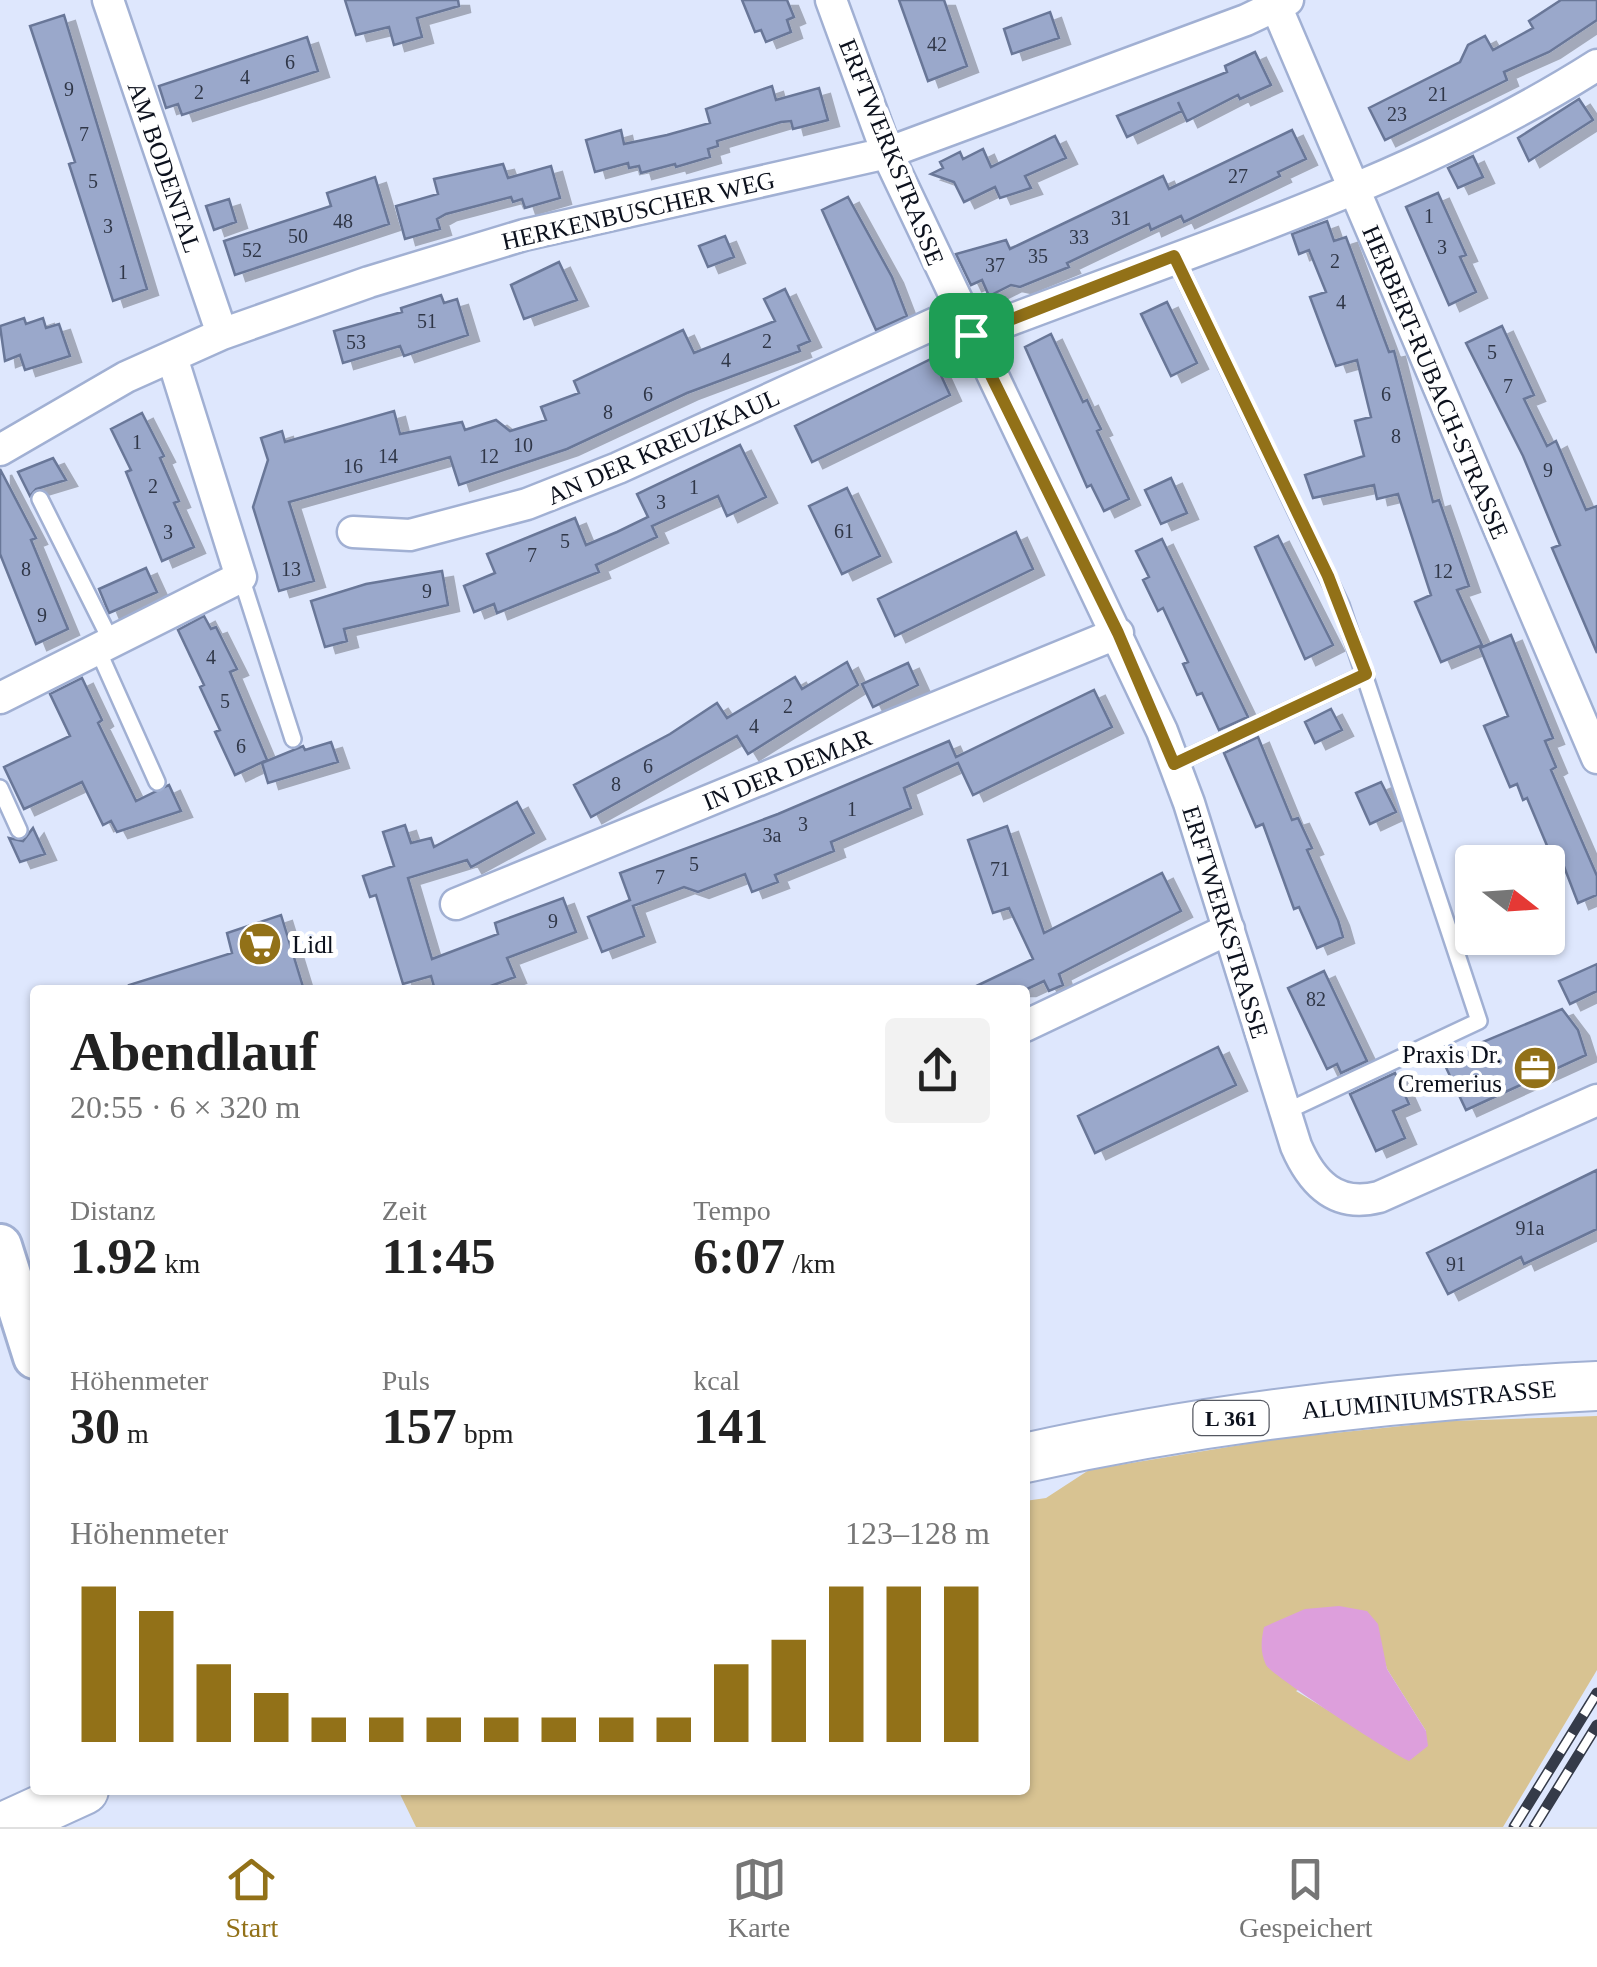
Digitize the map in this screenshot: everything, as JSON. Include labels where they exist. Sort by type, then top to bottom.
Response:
[{"type":"main road","name":"ALUMINIUMSTRASSE","points":[[1030,1457],[1138,1434],[1288,1410],[1439,1394],[1597,1386]]},
{"type":"main road","points":[[3,1827],[73,1795]]},
{"type":"street","name":"AM BODENTAL","points":[[108,0],[222,334]]},
{"type":"street","name":"ERFTWERKSTRASSE","points":[[831,0],[887,152],[966,324],[1118,633],[1174,764],[1285,1112],[1303,1162],[1318,1184],[1332,1194],[1360,1202],[1379,1198],[1597,1100]]},
{"type":"street","name":"HERKENBUSCHER WEG","points":[[0,450],[83,398],[222,334],[505,240],[887,152],[1282,3]]},
{"type":"street","name":"HERBERT-RUBACH-STRASSE","points":[[1282,3],[1353,188],[1597,758]]},
{"type":"street","points":[[966,324],[1174,256],[1353,188],[1502,120],[1597,65]]},
{"type":"street","name":"AN DER KREUZKAUL","points":[[353,532],[410,535],[527,504],[966,324]]},
{"type":"street","points":[[0,698],[241,577],[172,357]]},
{"type":"street","name":"IN DER DEMAR","points":[[456,904],[1118,633]]},
{"type":"street","points":[[1030,1024],[1229,929]]},
{"type":"street","points":[[0,1246],[30,1341]]},
{"type":"lane","points":[[1174,256],[1328,576],[1366,674],[1479,1021],[1285,1112]]},
{"type":"lane","points":[[40,499],[104,644],[157,782]]},
{"type":"lane","points":[[241,577],[293,740]]},
{"type":"lane","points":[[1174,764],[1366,674]]},
{"type":"lane","points":[[0,788],[19,830]]},
{"type":"shaded area","points":[[1597,1416],[1597,1670],[1503,1827],[416,1827],[400,1795],[1030,1795],[1030,1500],[1046,1498],[1089,1470],[1277,1439],[1450,1421]],"holes":[[[1381,1649],[1387,1669],[1426,1731],[1366,1733],[1296,1691]]]},
{"type":"shaded area","points":[[1339,1606],[1367,1611],[1378,1624],[1387,1669],[1426,1731],[1428,1746],[1409,1761],[1288,1684],[1266,1665],[1264,1627],[1305,1609]]},
{"type":"building","points":[[345,0],[458,0],[459,6],[417,18],[422,37],[394,45],[389,27],[356,35]]},
{"type":"building","points":[[742,0],[787,0],[794,17],[787,20],[791,32],[766,42],[761,30],[755,32]]},
{"type":"building","points":[[899,0],[944,0],[967,66],[928,81]]},
{"type":"building","points":[[1561,0],[1597,0],[1597,20],[1549,52],[1504,72],[1507,80],[1385,140],[1369,108],[1460,62],[1468,45],[1485,36],[1493,50],[1533,28],[1529,21]]},
{"type":"building","points":[[1050,12],[1059,38],[1012,54],[1004,29]]},
{"type":"building","points":[[64,15],[147,289],[113,301],[69,164],[75,162],[30,26]]},
{"type":"building","points":[[307,37],[318,71],[182,115],[178,104],[166,108],[159,86]]},
{"type":"building","points":[[1255,52],[1271,85],[1240,99],[1238,95],[1187,121],[1178,102],[1182,111],[1127,137],[1117,116],[1227,72],[1225,66]]},
{"type":"building","points":[[772,86],[776,100],[819,88],[828,120],[793,129],[791,121],[781,122],[717,141],[718,146],[708,149],[710,157],[676,167],[675,164],[641,173],[639,166],[629,168],[628,163],[595,172],[586,140],[621,130],[624,144],[710,123],[706,109]]},
{"type":"building","points":[[1579,99],[1593,120],[1529,161],[1518,138]]},
{"type":"building","points":[[1292,130],[1306,159],[1278,172],[1280,176],[1184,222],[1181,216],[1151,230],[1149,224],[1067,263],[1069,267],[1020,287],[1011,285],[989,296],[982,280],[971,285],[956,254],[1006,240],[1010,249],[1163,176],[1169,189]]},
{"type":"building","points":[[1055,136],[1066,158],[1025,176],[1031,188],[1000,198],[995,187],[964,202],[954,182],[931,174],[943,168],[940,162],[960,152],[963,159],[983,149],[991,167]]},
{"type":"building","points":[[1473,156],[1483,177],[1458,188],[1448,168]]},
{"type":"building","points":[[503,164],[508,178],[551,166],[560,198],[525,208],[522,199],[513,202],[511,197],[446,214],[437,219],[440,229],[405,239],[396,206],[438,194],[434,179]]},
{"type":"building","points":[[375,177],[389,224],[235,275],[224,241],[331,206],[327,193]]},
{"type":"building","points":[[1438,193],[1466,255],[1460,257],[1476,292],[1449,305],[1406,207]]},
{"type":"building","points":[[848,197],[892,277],[907,316],[876,330],[822,210]]},
{"type":"building","points":[[229,199],[236,222],[214,230],[206,206]]},
{"type":"building","points":[[1327,221],[1334,241],[1346,237],[1389,352],[1394,351],[1433,502],[1439,500],[1469,586],[1457,590],[1482,645],[1441,662],[1415,602],[1431,595],[1398,494],[1377,499],[1374,485],[1313,498],[1305,475],[1364,456],[1355,421],[1371,417],[1357,360],[1336,366],[1310,297],[1326,292],[1309,250],[1299,254],[1292,234]]},
{"type":"building","points":[[725,236],[734,257],[708,267],[699,246]]},
{"type":"building","points":[[559,262],[577,300],[524,319],[511,285]]},
{"type":"building","points":[[785,289],[810,341],[798,346],[800,351],[687,393],[567,449],[459,485],[450,457],[289,502],[314,581],[279,591],[253,507],[268,460],[261,438],[282,431],[285,442],[394,411],[400,434],[462,422],[465,430],[496,420],[510,431],[546,420],[541,407],[579,393],[574,381],[683,330],[694,353],[775,321],[764,299]]},
{"type":"building","points":[[441,295],[444,303],[457,299],[468,335],[404,356],[400,346],[343,363],[334,331],[402,312],[401,308]]},
{"type":"building","points":[[1167,302],[1197,363],[1171,376],[1141,314]]},
{"type":"building","points":[[24,318],[26,324],[43,318],[46,328],[59,324],[70,356],[25,370],[20,355],[5,361],[0,326]]},
{"type":"building","points":[[1502,326],[1534,395],[1524,399],[1547,446],[1556,441],[1586,510],[1597,506],[1597,653],[1552,548],[1560,545],[1523,456],[1466,343]]},
{"type":"building","points":[[1051,334],[1083,402],[1087,400],[1101,429],[1097,431],[1129,499],[1104,511],[1091,485],[1087,487],[1025,347]]},
{"type":"building","points":[[933,358],[950,395],[812,462],[795,426]]},
{"type":"building","points":[[142,413],[164,456],[160,458],[179,501],[174,503],[194,547],[162,561],[126,472],[131,470],[111,429]]},
{"type":"building","points":[[740,445],[766,497],[727,516],[718,496],[652,526],[657,537],[596,565],[599,572],[497,613],[494,604],[474,612],[464,586],[495,573],[487,554],[575,518],[586,545],[617,532],[648,517],[637,494]]},
{"type":"building","points":[[53,458],[66,480],[36,489],[30,496],[18,472]]},
{"type":"building","points":[[0,469],[36,538],[31,540],[68,629],[36,644],[0,554]]},
{"type":"building","points":[[1171,478],[1187,513],[1161,524],[1145,490]]},
{"type":"building","points":[[847,488],[880,556],[842,574],[809,506]]},
{"type":"building","points":[[1016,532],[1033,569],[895,636],[878,599]]},
{"type":"building","points":[[1278,536],[1333,645],[1305,659],[1255,547]]},
{"type":"building","points":[[1162,539],[1248,717],[1219,730],[1202,693],[1197,695],[1183,664],[1188,662],[1163,608],[1158,611],[1143,580],[1149,577],[1136,551]]},
{"type":"building","points":[[146,568],[157,592],[109,613],[99,589]]},
{"type":"building","points":[[442,571],[448,605],[344,629],[347,641],[325,647],[311,601],[366,584]]},
{"type":"building","points":[[204,616],[211,629],[216,627],[237,669],[230,672],[267,760],[235,775],[215,732],[220,730],[200,687],[204,685],[178,630]]},
{"type":"building","points":[[1511,635],[1553,738],[1545,741],[1556,767],[1551,770],[1597,876],[1597,895],[1578,903],[1565,869],[1565,845],[1547,845],[1527,798],[1523,800],[1517,784],[1510,787],[1484,726],[1508,716],[1480,648]]},
{"type":"building","points":[[847,662],[858,685],[748,754],[737,736],[591,817],[574,785],[670,734],[717,703],[727,718],[795,677],[802,689]]},
{"type":"building","points":[[908,663],[918,685],[873,707],[862,684]]},
{"type":"building","points":[[82,678],[102,720],[98,723],[136,801],[169,785],[181,811],[117,832],[111,821],[103,825],[82,782],[24,809],[4,767],[70,736],[50,694]]},
{"type":"building","points":[[1094,690],[1112,727],[973,795],[958,763],[904,788],[911,808],[831,842],[834,851],[775,875],[778,882],[752,892],[745,874],[698,892],[684,887],[633,906],[644,936],[602,952],[588,917],[630,900],[620,873],[778,814],[949,741],[956,757]]},
{"type":"building","points":[[1331,709],[1342,730],[1315,743],[1305,722]]},
{"type":"building","points":[[1258,737],[1292,820],[1298,818],[1312,848],[1307,850],[1343,937],[1317,948],[1299,907],[1294,909],[1263,824],[1256,827],[1224,753]]},
{"type":"building","points":[[331,742],[338,762],[268,783],[262,763],[303,746],[305,750]]},
{"type":"building","points":[[1381,782],[1396,812],[1370,824],[1356,793]]},
{"type":"building","points":[[517,802],[534,833],[471,867],[467,860],[408,878],[432,959],[498,934],[495,923],[563,898],[576,932],[507,958],[515,977],[493,985],[434,985],[431,976],[403,984],[376,895],[370,897],[363,876],[394,866],[383,832],[405,825],[411,843],[431,838],[434,847]]},
{"type":"building","points":[[1007,826],[1044,933],[1162,873],[1181,911],[1059,974],[1063,985],[1049,991],[1044,981],[1030,988],[978,985],[1033,959],[1009,908],[993,913],[968,840]]},
{"type":"building","points":[[33,828],[45,854],[20,862],[9,838],[23,841]]},
{"type":"building","name":"Lidl","points":[[281,915],[302,985],[129,985],[232,953],[227,933]]},
{"type":"building","points":[[1597,964],[1597,991],[1570,1004],[1559,981]]},
{"type":"building","points":[[1324,971],[1367,1061],[1341,1073],[1337,1064],[1327,1069],[1288,988]]},
{"type":"building","points":[[1562,1009],[1578,1030],[1586,1055],[1466,1110],[1442,1059]]},
{"type":"building","points":[[1218,1047],[1236,1085],[1095,1153],[1078,1116]]},
{"type":"building","points":[[1395,1073],[1409,1104],[1393,1111],[1405,1138],[1376,1151],[1350,1094]]},
{"type":"building","points":[[1597,1170],[1597,1229],[1524,1264],[1521,1257],[1448,1294],[1427,1253]]},
{"type":"railway","points":[[1514,1827],[1597,1693]]},
{"type":"railway","points":[[1534,1827],[1597,1725]]},
{"type":"place","name":"Lidl","points":[[260,944]]},
{"type":"place","name":"Praxis Dr. Cremerius","points":[[1535,1068]]},
{"type":"route","points":[[1174,256],[1328,576],[1366,674],[1174,764],[1118,633],[971,335],[1174,256]]}]
